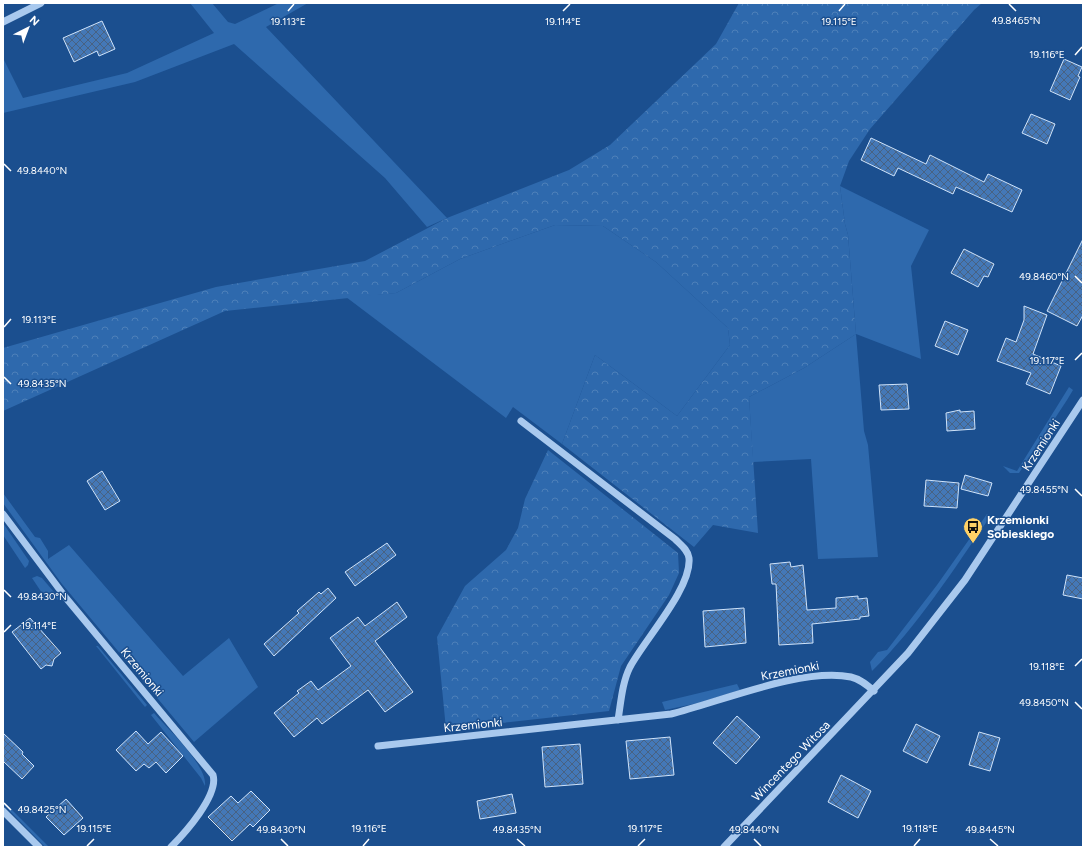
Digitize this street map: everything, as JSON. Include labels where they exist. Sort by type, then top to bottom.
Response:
[{"type":"street","points":[[3,22],[40,3]]},
{"type":"street","name":"Krzemionki","points":[[378,746],[671,714],[701,707],[748,691],[818,676],[852,677],[861,680],[874,691],[908,653],[965,580],[1083,400]]},
{"type":"street","points":[[521,420],[675,539],[686,549],[689,557],[688,572],[682,587],[630,668],[623,689],[618,720]]},
{"type":"street","name":"Krzemionki","points":[[3,514],[66,598],[213,775],[214,787],[201,810],[171,847]]},
{"type":"street","name":"Wincentego Witosa","points":[[724,847],[797,769],[874,691]]},
{"type":"street","points":[[3,810],[39,847]]},
{"type":"green space","points":[[190,3],[212,3],[228,22],[235,24],[279,3],[308,3],[266,27],[447,218],[427,227],[385,178],[234,44],[135,82],[3,113],[3,58],[23,98],[127,73],[214,33]]},
{"type":"green space","points":[[739,3],[982,3],[974,10],[870,129],[849,161],[840,186],[848,235],[856,334],[804,368],[749,397],[758,533],[713,525],[694,547],[562,444],[595,355],[677,416],[730,345],[728,328],[656,262],[603,226],[555,225],[460,259],[396,293],[225,311],[3,411],[3,348],[216,287],[365,261],[447,218],[569,170],[610,145],[716,44]]},
{"type":"green space","points":[[840,186],[929,230],[911,266],[921,359],[856,334],[848,235]]},
{"type":"green space","points":[[555,225],[603,226],[656,262],[728,328],[730,345],[677,416],[595,355],[562,444],[513,407],[506,418],[346,297],[396,293],[460,259]]},
{"type":"green space","points":[[856,334],[864,431],[868,445],[878,557],[818,559],[811,459],[753,462],[749,397],[804,368]]},
{"type":"green space","points":[[1069,387],[1073,390],[1019,473],[1010,473],[1003,466],[1017,471]]},
{"type":"green space","points":[[548,450],[678,553],[679,573],[669,595],[621,666],[609,711],[446,729],[437,637],[465,586],[506,550],[518,528],[525,499]]},
{"type":"green space","points":[[3,493],[35,537],[40,538],[48,551],[48,559],[69,545],[183,676],[229,638],[258,687],[194,742],[62,584],[3,503]]},
{"type":"green space","points":[[987,514],[990,517],[934,597],[905,635],[872,671],[870,662],[878,652],[887,650],[937,585]]},
{"type":"green space","points":[[3,523],[29,561],[25,568],[3,535]]},
{"type":"green space","points":[[37,576],[42,578],[59,598],[58,600],[54,596],[46,599],[32,578]]},
{"type":"green space","points":[[96,646],[98,646],[147,705],[145,707]]},
{"type":"green space","points":[[737,684],[740,690],[698,703],[665,710],[662,702]]},
{"type":"green space","points":[[154,713],[177,737],[194,758],[204,778],[205,786],[201,778],[151,715]]},
{"type":"green space","points":[[3,801],[49,847],[45,847],[3,804]]},
{"type":"building","points":[[102,21],[115,49],[99,56],[97,51],[74,62],[63,38]]},
{"type":"building","points":[[1064,59],[1082,67],[1078,76],[1080,77],[1070,100],[1050,91]]},
{"type":"building","points":[[1031,114],[1055,124],[1047,144],[1022,133]]},
{"type":"building","points":[[871,138],[926,164],[930,155],[984,182],[988,174],[1022,190],[1012,212],[956,187],[953,194],[898,168],[894,176],[861,160]]},
{"type":"building","points":[[1083,239],[1083,315],[1077,326],[1047,311]]},
{"type":"building","points":[[964,249],[994,264],[988,277],[984,276],[978,287],[951,273]]},
{"type":"building","points":[[1024,306],[1047,315],[1033,354],[1061,366],[1050,394],[1026,384],[1031,373],[997,361],[1006,338],[1016,342],[1024,320]]},
{"type":"building","points":[[945,321],[968,330],[958,355],[935,346]]},
{"type":"building","points":[[907,384],[909,409],[881,410],[879,385]]},
{"type":"building","points":[[960,410],[960,412],[974,411],[975,429],[947,431],[946,413]]},
{"type":"building","points":[[102,471],[120,501],[105,510],[87,481]]},
{"type":"building","points":[[965,475],[992,483],[988,496],[961,489]]},
{"type":"building","points":[[926,480],[959,483],[957,508],[924,506]]},
{"type":"building","points":[[387,543],[396,555],[355,586],[345,572]]},
{"type":"building","points":[[790,562],[791,567],[803,565],[807,610],[836,608],[836,598],[858,596],[858,599],[867,598],[869,616],[860,617],[860,619],[812,624],[813,643],[779,645],[776,584],[772,584],[770,564]]},
{"type":"building","points":[[1067,575],[1083,578],[1083,599],[1063,595]]},
{"type":"building","points":[[328,588],[336,598],[274,656],[264,644],[299,613],[297,611],[319,592],[321,594]]},
{"type":"building","points":[[397,602],[407,617],[375,641],[413,692],[385,712],[368,690],[322,724],[317,718],[294,737],[274,713],[299,693],[297,691],[311,681],[318,690],[351,666],[330,638],[358,617],[365,626]]},
{"type":"building","points":[[744,608],[746,643],[705,647],[703,611]]},
{"type":"building","points":[[30,618],[61,653],[54,659],[52,666],[46,665],[41,669],[12,632]]},
{"type":"building","points":[[737,716],[760,737],[736,764],[713,743]]},
{"type":"building","points":[[916,724],[940,736],[927,763],[903,751]]},
{"type":"building","points":[[136,731],[148,744],[161,732],[183,756],[166,773],[156,762],[149,768],[144,764],[136,771],[116,750]]},
{"type":"building","points":[[979,732],[1000,738],[990,771],[969,765]]},
{"type":"building","points":[[3,733],[23,752],[22,754],[34,766],[22,779],[3,761]]},
{"type":"building","points":[[670,737],[674,775],[630,779],[626,741]]},
{"type":"building","points":[[580,744],[583,784],[545,787],[542,747]]},
{"type":"building","points":[[841,775],[871,791],[858,818],[828,802]]},
{"type":"building","points":[[251,791],[270,810],[253,827],[250,824],[232,841],[208,817],[231,796],[238,803]]},
{"type":"building","points":[[512,794],[516,813],[480,819],[477,801]]},
{"type":"building","points":[[66,799],[83,818],[64,835],[46,817]]},
{"type":"place","name":"Krzemionki Sobieskiego","points":[[973,544]]}]
